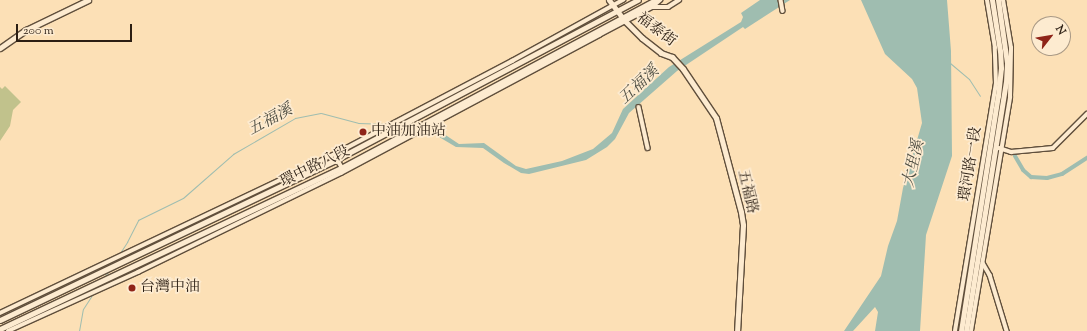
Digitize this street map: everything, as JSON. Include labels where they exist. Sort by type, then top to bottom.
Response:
[{"type":"street","points":[[0,48],[26,30],[88,0]]},
{"type":"street","name":"福泰街","points":[[609,0],[623,20],[647,42],[674,60],[683,69]]},
{"type":"street","name":"環中路八段","points":[[0,320],[336,157],[623,0]]},
{"type":"street","name":"環中路八段","points":[[0,313],[336,157],[380,131],[416,118],[638,0]]},
{"type":"street","name":"環中路八段","points":[[8,331],[108,285],[343,169],[623,20],[655,0]]},
{"type":"street","name":"環中路八段","points":[[623,20],[652,7],[660,0]]},
{"type":"street","name":"環中路八段","points":[[652,7],[668,7],[680,0]]},
{"type":"street","points":[[781,0],[783,11]]},
{"type":"street","name":"環河路一段","points":[[966,331],[994,147],[996,68],[992,23],[987,0]]},
{"type":"street","name":"環河路一段","points":[[971,331],[983,262],[1001,68],[998,35],[992,0]]},
{"type":"street","name":"環河路一段","points":[[955,331],[1006,89],[1007,63],[998,0]]},
{"type":"street","name":"環河路一段","points":[[961,331],[994,147],[1010,97],[1012,68],[1011,48],[1003,0]]},
{"type":"street","name":"五福路","points":[[683,69],[716,118],[741,212],[743,225],[737,331]]},
{"type":"street","points":[[639,106],[648,148]]},
{"type":"street","points":[[994,147],[1010,152],[1053,148],[1087,114]]},
{"type":"street","points":[[336,157],[343,169]]},
{"type":"street","name":"環中路八段","points":[[0,329],[343,169]]},
{"type":"street","points":[[983,262],[990,275],[1007,331]]},
{"type":"green space","points":[[5,86],[21,102],[13,110],[10,126],[0,141],[0,87],[2,89]]},
{"type":"water","points":[[760,0],[790,0],[745,29],[743,27],[677,71],[629,113],[615,139],[607,147],[586,160],[529,174],[521,173],[483,148],[456,147],[434,134],[438,130],[459,144],[484,143],[516,166],[526,169],[562,161],[593,149],[612,133],[623,109],[669,67],[741,22],[743,17],[741,13]]},
{"type":"water","name":"大里溪","points":[[861,0],[947,0],[951,51],[952,156],[926,235],[920,331],[875,331],[878,312],[875,307],[853,331],[844,331],[881,276],[888,246],[897,221],[903,188],[922,123],[917,88],[912,79],[885,54]]},
{"type":"waterway","points":[[950,63],[969,79],[980,96]]},
{"type":"waterway","name":"五福溪","points":[[118,256],[138,220],[183,198],[233,154],[295,118],[321,113],[358,123],[390,124]]},
{"type":"waterway","name":"五福溪","points":[[407,125],[416,126]]},
{"type":"waterway","name":"五福溪","points":[[429,128],[436,132]]},
{"type":"waterway","points":[[1015,156],[1023,170],[1031,177],[1047,178],[1062,174],[1087,158]]},
{"type":"waterway","name":"五福溪","points":[[104,277],[108,272]]},
{"type":"waterway","name":"五福溪","points":[[79,331],[83,309],[92,295]]},
{"type":"place","name":"中油加油站","points":[[363,132]]},
{"type":"place","name":"台灣中油","points":[[132,288]]}]
